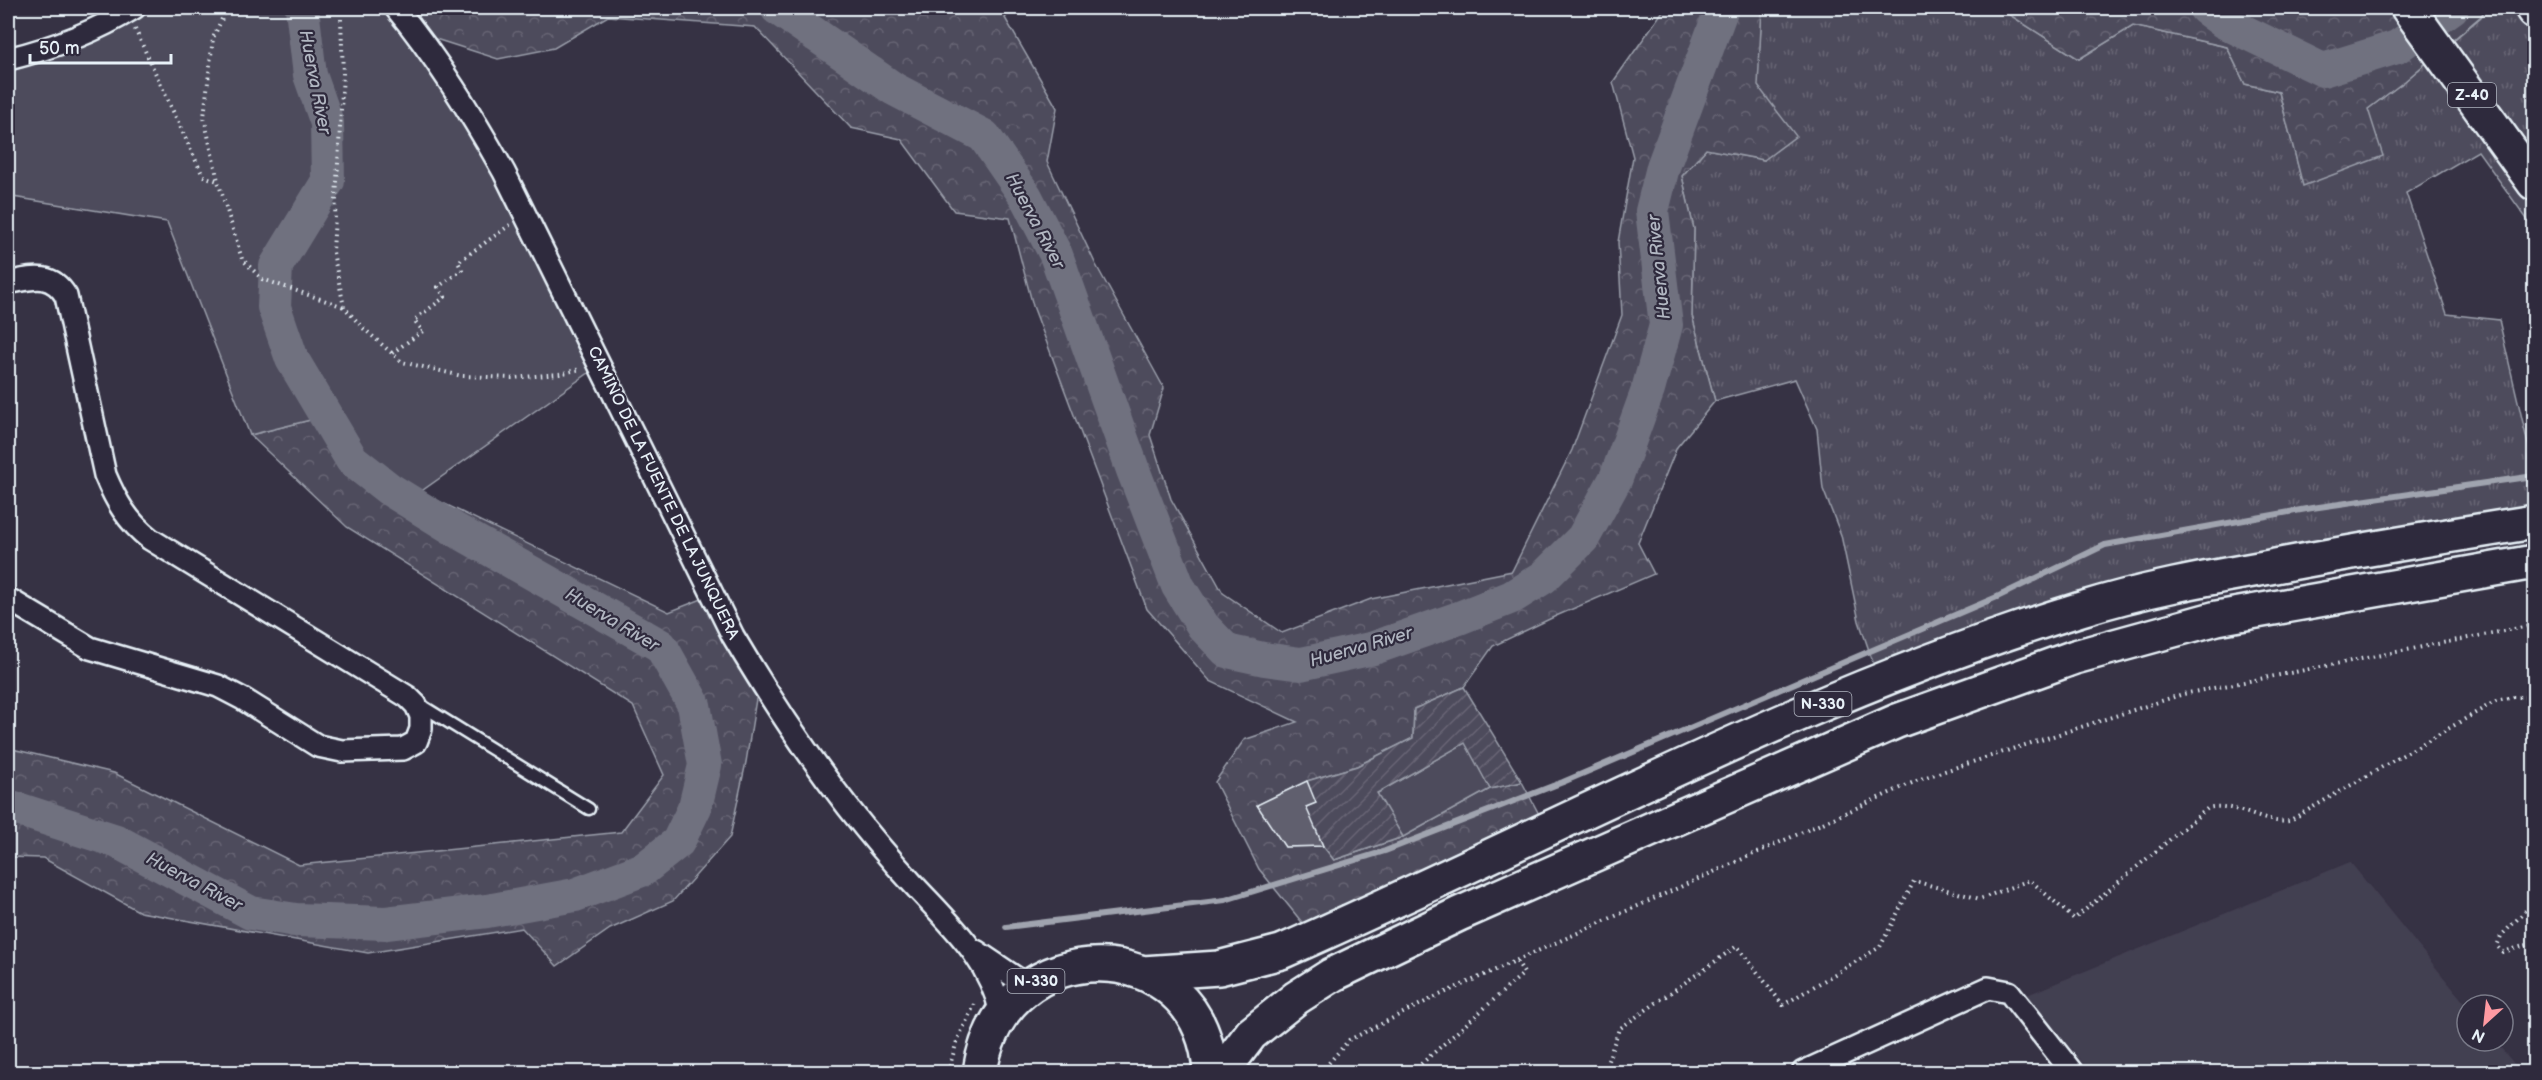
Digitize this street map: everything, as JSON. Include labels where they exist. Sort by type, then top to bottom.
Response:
[{"type":"highway","name":"Z-40","points":[[2409,8],[2535,183]]},
{"type":"highway","name":"N-330","points":[[980,1072],[985,1050],[1001,1014],[1028,986],[1044,976],[1075,965],[1105,965],[1143,973],[1219,968],[1281,952],[1651,781],[1846,694],[1961,650],[2082,608],[2186,582],[2393,544],[2535,522]]},
{"type":"highway","name":"N-330","points":[[1222,1072],[1251,1034],[1296,998],[1332,975],[1459,914],[1897,721],[2075,657],[2217,618],[2535,562]]},
{"type":"highway","name":"N-330","points":[[1143,973],[1176,995],[1193,1017],[1204,1041],[1210,1072]]},
{"type":"street","name":"CAMINO DE LA FUENTE DE LA JUNQUERA","points":[[396,8],[417,33],[465,102],[525,215],[733,636],[759,680],[848,807],[907,877],[973,949],[991,980],[1001,1014]]},
{"type":"street","points":[[8,59],[68,41],[130,10]]},
{"type":"street","points":[[8,283],[32,278],[48,279],[60,285],[66,296],[105,475],[113,495],[134,526],[150,539],[408,698],[416,705],[421,716],[421,729],[416,742],[403,749],[342,751],[318,746],[218,686],[90,648],[10,600]]},
{"type":"street","name":"CAMINO DE LA FUENTE DE LA JUNQUERA","points":[[973,949],[1028,986]]},
{"type":"street","points":[[1803,1072],[1988,988],[2009,992],[2072,1072]]},
{"type":"lane","points":[[408,698],[589,809]]},
{"type":"path","points":[[227,8],[213,38],[204,117],[218,181],[242,259],[262,279],[344,307]]},
{"type":"path","points":[[130,10],[203,176],[218,181]]},
{"type":"path","points":[[341,19],[343,74],[333,252],[344,307],[363,328],[402,362],[462,376],[512,378],[559,374],[600,365]]},
{"type":"path","points":[[392,353],[423,331],[414,320],[445,297],[438,287],[462,270],[458,262],[525,215]]},
{"type":"path","points":[[1321,1072],[1349,1040],[1517,961],[1923,778],[2183,693],[2535,625]]},
{"type":"path","points":[[1604,1072],[1619,1029],[1737,946],[1783,1005],[1880,947],[1914,881],[1980,899],[2030,880],[2074,919],[2208,808],[2223,807],[2270,820],[2289,821],[2496,701],[2514,697],[2535,697]]},
{"type":"path","points":[[2535,817],[2535,824]]},
{"type":"path","points":[[2535,902],[2501,936],[2497,946],[2502,952],[2508,952],[2535,943]]},
{"type":"path","points":[[1412,1072],[1524,973],[1517,961]]},
{"type":"shaded area","points":[[2350,862],[2456,993],[2455,1053],[2505,1053],[2521,1072],[2090,1072],[2027,995]]},
{"type":"green space","points":[[134,8],[396,8],[417,33],[600,365],[420,492],[318,418],[250,435],[167,222],[13,197],[8,184],[8,59]]},
{"type":"green space","points":[[397,8],[1013,8],[1005,18],[1057,108],[1047,162],[1096,265],[1164,388],[1150,435],[1171,499],[1223,593],[1282,633],[1371,599],[1512,571],[1572,450],[1622,315],[1618,242],[1633,157],[1613,82],[1665,8],[1762,8],[1758,86],[1796,136],[1764,160],[1706,149],[1682,176],[1694,229],[1692,316],[1715,401],[1677,447],[1638,543],[1654,574],[1493,646],[1464,687],[1414,709],[1413,738],[1357,766],[1307,781],[1257,805],[1285,847],[1323,846],[1334,860],[1403,837],[1490,789],[1522,782],[1543,822],[1309,931],[1259,869],[1215,782],[1244,740],[1297,722],[1210,681],[1147,609],[1033,306],[1010,218],[954,211],[901,139],[851,128],[755,27],[608,16],[554,48],[498,59],[417,33]]},
{"type":"green space","points":[[1762,8],[1999,8],[2079,59],[2133,26],[2227,47],[2245,84],[2279,92],[2303,185],[2368,109],[2481,17],[2486,8],[2534,8],[2534,229],[2478,151],[2406,193],[2447,314],[2499,320],[2534,470],[2534,513],[1877,674],[1859,621],[1841,535],[1823,489],[1817,429],[1795,379],[1715,401],[1692,316],[1694,229],[1682,176],[1706,149],[1764,160],[1757,86]]},
{"type":"green space","points":[[1999,8],[2486,8],[2481,16],[2405,81],[2368,109],[2383,156],[2303,186],[2279,92],[2245,84],[2227,47],[2133,26],[2079,59]]},
{"type":"green space","points":[[318,418],[420,492],[669,612],[712,595],[759,680],[746,762],[730,837],[673,901],[610,929],[557,966],[522,928],[368,953],[140,912],[43,858],[8,857],[8,748],[114,773],[299,865],[621,832],[664,775],[633,706],[347,527],[250,435]]},
{"type":"green space","points":[[1464,687],[1522,782],[1490,789],[1465,743],[1377,793],[1403,837],[1334,860],[1323,846],[1316,829],[1288,814],[1315,803],[1307,781],[1357,766],[1413,738],[1414,709]]},
{"type":"green space","points":[[1466,742],[1490,789],[1403,837],[1376,794]]},
{"type":"building","points":[[1307,781],[1316,803],[1306,807],[1323,846],[1285,847],[1257,805]]},
{"type":"waterway","name":"Huerva River","points":[[8,806],[116,841],[251,913],[296,920],[386,923],[487,911],[575,895],[644,869],[678,842],[695,807],[705,765],[694,705],[661,646],[454,529],[389,489],[352,460],[292,359],[274,307],[276,266],[328,181],[327,123],[310,75],[302,8]]},
{"type":"waterway","name":"Huerva River","points":[[777,8],[894,89],[984,136],[1026,197],[1056,255],[1133,470],[1178,586],[1203,626],[1227,651],[1301,664],[1374,648],[1512,597],[1544,577],[1583,538],[1616,478],[1648,390],[1666,325],[1652,211],[1663,167],[1722,8]]},
{"type":"waterway","name":"Huerva River","points":[[2205,8],[2224,22],[2323,70],[2397,47],[2452,8]]},
{"type":"waterway","points":[[1006,927],[1225,900],[1385,851],[1563,782],[1997,597],[2105,545],[2312,508],[2534,476]]}]
